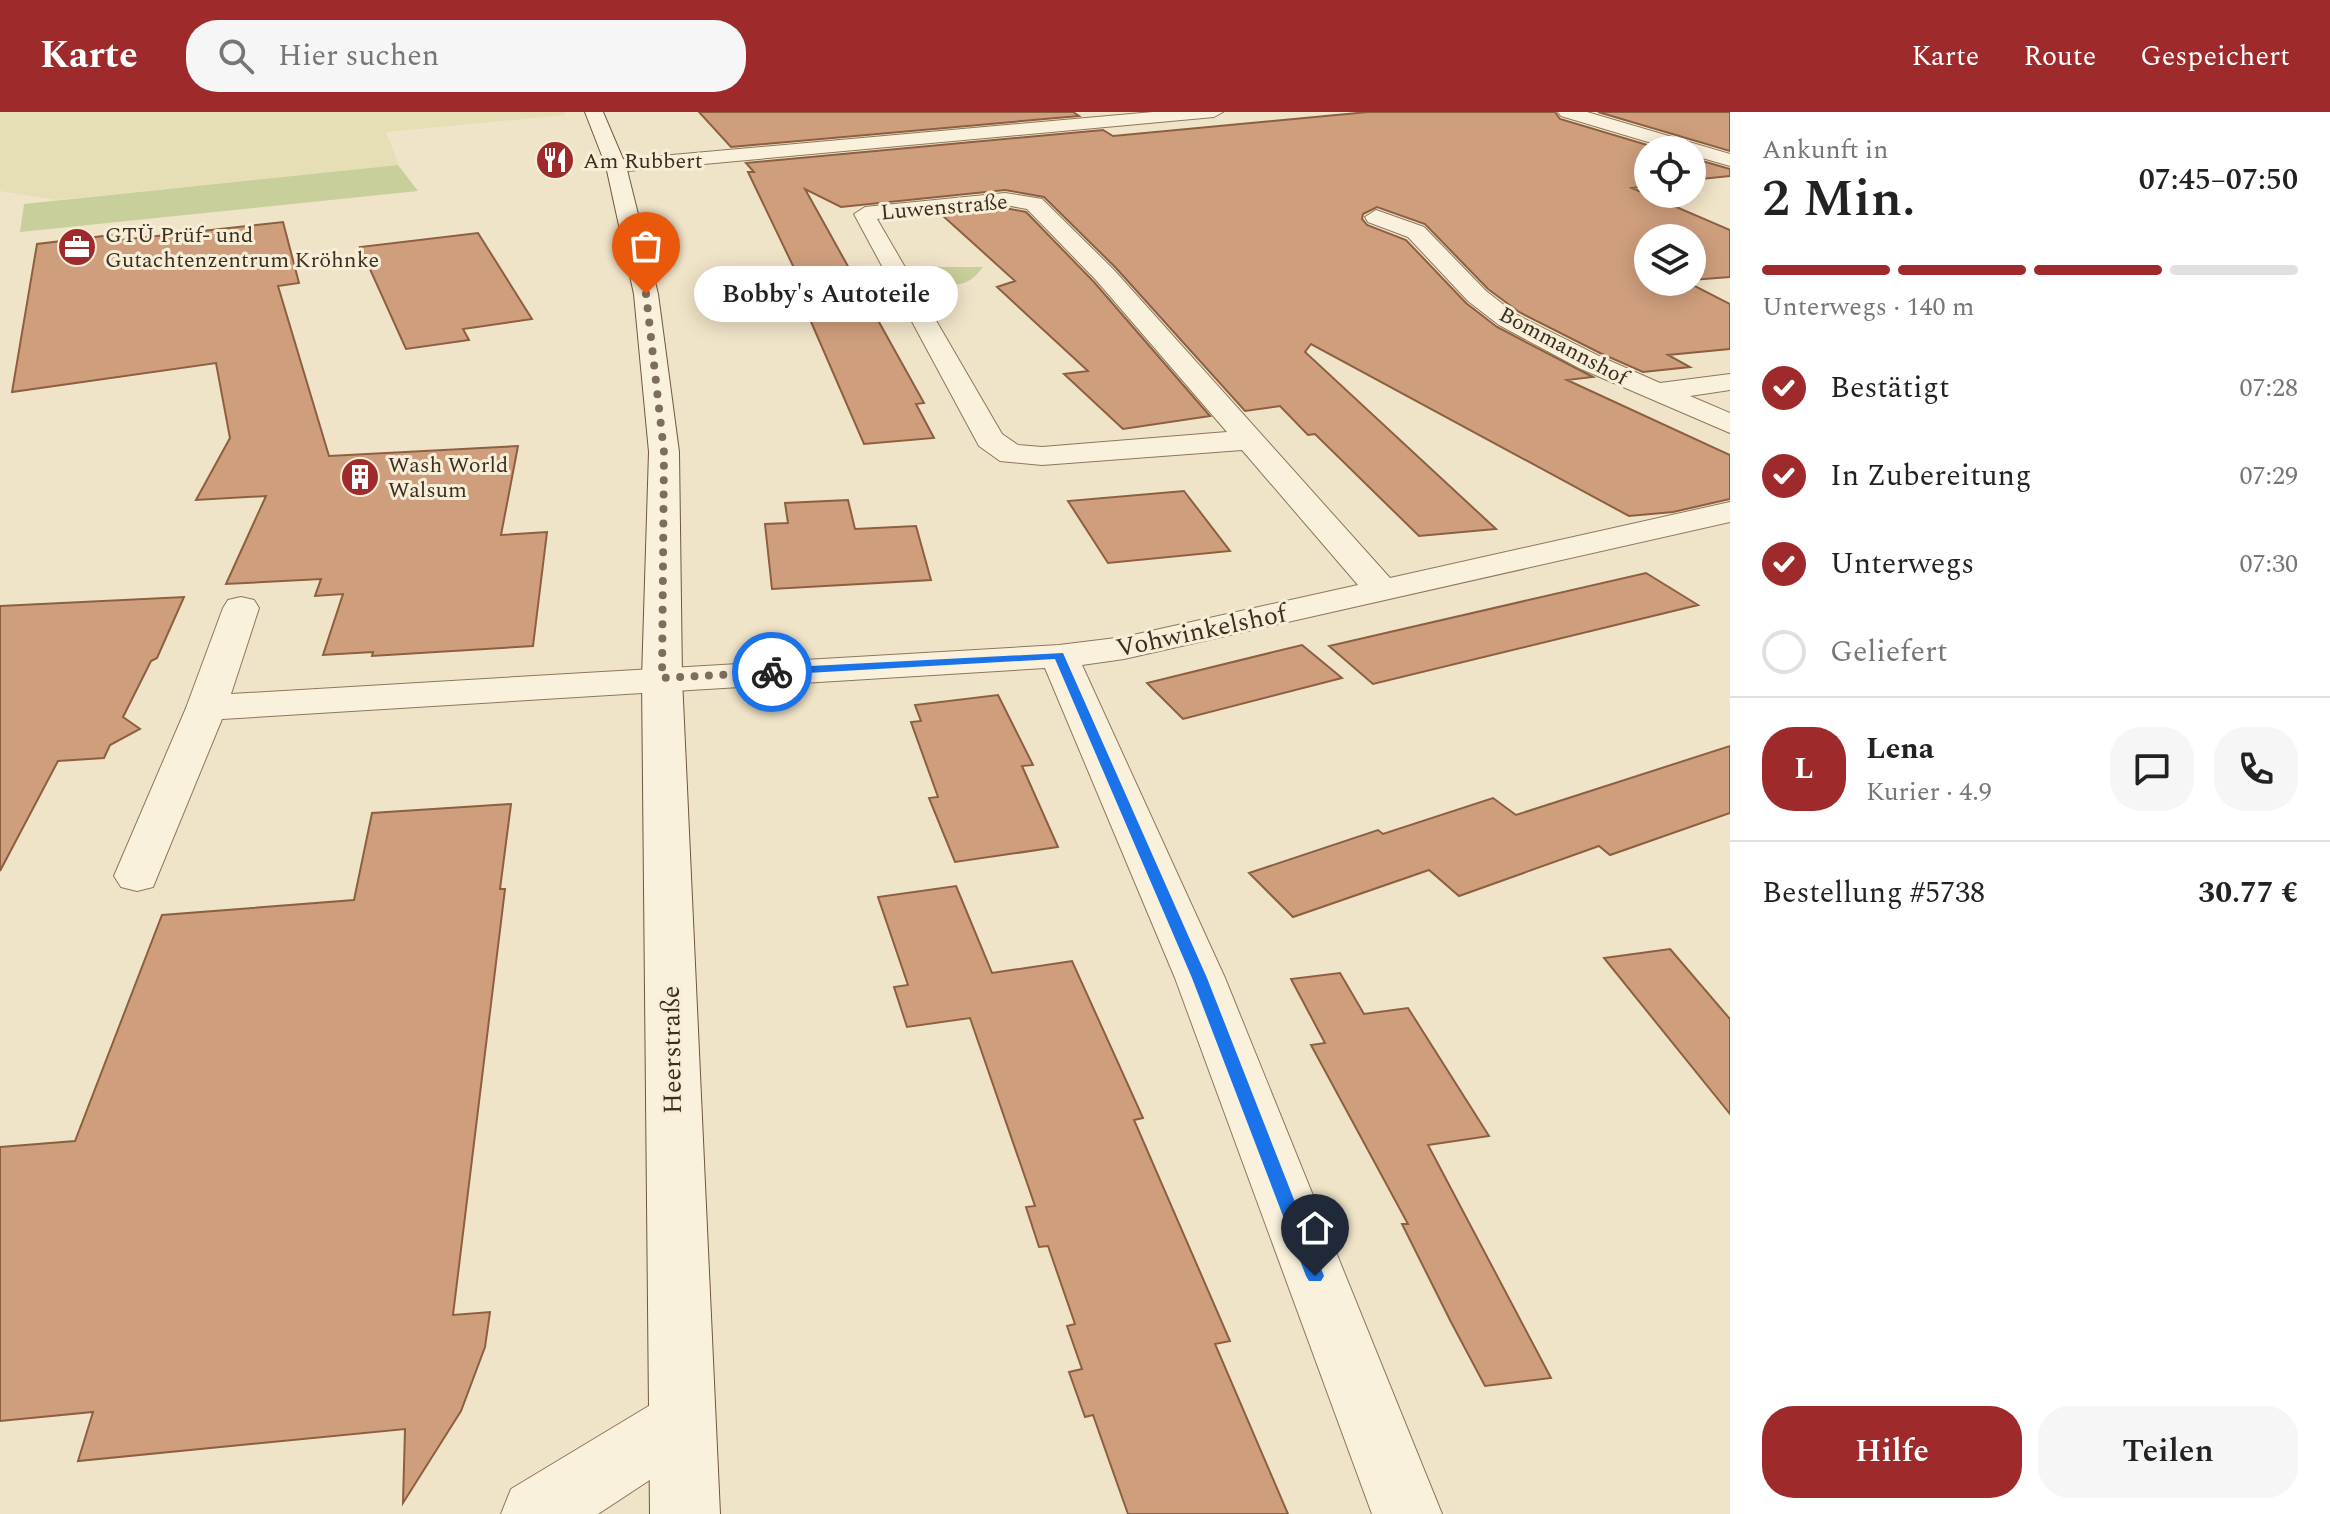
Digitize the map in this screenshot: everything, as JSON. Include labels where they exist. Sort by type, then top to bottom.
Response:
[{"type":"street","name":"Heerstraße","points":[[594,112],[616,166],[646,294],[664,452],[662,678],[680,1423],[685,1514]]},
{"type":"street","points":[[616,166],[1214,112]]},
{"type":"street","points":[[1567,112],[1730,160]]},
{"type":"street","name":"Luwenstraße","points":[[1248,440],[1042,456],[1011,454],[990,440],[865,214],[1005,199],[1034,204],[1105,275],[1382,590]]},
{"type":"street","name":"Bommannshof","points":[[1376,217],[1416,232],[1477,296],[1508,320],[1589,362],[1730,424]]},
{"type":"street","points":[[1656,392],[1730,382]]},
{"type":"street","name":"Vohwinkelshof","points":[[662,678],[1059,656],[1124,648],[1730,512]]},
{"type":"street","points":[[137,876],[206,708],[241,608]]},
{"type":"street","points":[[1059,656],[1200,978],[1407,1514]]},
{"type":"street","points":[[206,708],[662,678]]},
{"type":"street","points":[[536,1514],[680,1423]]},
{"type":"shaded area","points":[[0,112],[565,112],[565,115],[386,132],[399,165],[56,200],[0,191]]},
{"type":"green space","points":[[398,165],[418,191],[20,232],[24,204]]},
{"type":"green space","points":[[932,267],[983,267],[970,280],[955,284],[942,283]]},
{"type":"building","points":[[699,112],[1073,112],[1079,116],[731,147]]},
{"type":"building","points":[[1368,112],[1555,112],[1560,119],[1634,141],[1634,208],[1679,208],[1730,230],[1730,277],[1706,279],[1706,224],[1634,224],[1634,296],[1706,296],[1706,292],[1730,304],[1730,349],[1668,355],[1690,367],[1643,372],[1600,353],[1519,312],[1488,289],[1425,224],[1377,207],[1363,214],[1362,219],[1367,225],[1406,240],[1466,303],[1497,327],[1593,377],[1567,380],[1730,455],[1730,499],[1673,512],[1629,516],[1311,344],[1305,352],[1496,529],[1419,536],[1315,434],[1308,435],[1280,406],[1245,411],[1116,268],[1044,197],[1005,190],[841,207],[805,189],[924,403],[916,404],[934,438],[864,444],[789,271],[795,270],[748,172],[754,172],[746,163],[1103,130],[1113,136]]},
{"type":"building","points":[[1598,112],[1730,112],[1730,151],[1706,144],[1706,136],[1679,136]]},
{"type":"building","points":[[1706,162],[1730,169],[1730,176],[1706,179]]},
{"type":"building","points":[[1005,208],[1026,212],[1094,282],[1210,416],[1123,429],[1064,374],[1088,371],[997,287],[1015,281],[942,215]]},
{"type":"building","points":[[283,222],[299,283],[278,286],[329,456],[518,446],[501,535],[547,532],[533,646],[372,656],[373,652],[323,655],[343,594],[315,596],[321,579],[226,584],[266,496],[196,500],[230,438],[216,363],[12,392],[37,244],[121,234],[121,240]]},
{"type":"building","points":[[478,233],[532,319],[463,329],[469,340],[406,349],[360,247]]},
{"type":"building","points":[[1184,491],[1230,551],[1108,563],[1068,501]]},
{"type":"building","points":[[848,500],[855,529],[916,526],[931,580],[772,589],[765,524],[788,523],[785,503]]},
{"type":"building","points":[[1646,573],[1698,605],[1373,684],[1329,646]]},
{"type":"building","points":[[184,597],[157,658],[151,661],[123,717],[140,729],[110,745],[104,758],[58,761],[0,871],[0,606]]},
{"type":"building","points":[[1302,645],[1342,678],[1183,719],[1147,683]]},
{"type":"building","points":[[998,695],[1033,765],[1022,766],[1058,847],[955,862],[929,798],[938,797],[911,722],[921,721],[915,705]]},
{"type":"building","points":[[1730,746],[1730,813],[1610,855],[1599,846],[1459,896],[1429,870],[1293,917],[1249,873],[1378,830],[1383,834],[1493,798],[1516,815]]},
{"type":"building","points":[[511,804],[500,889],[505,889],[453,1315],[490,1312],[485,1347],[461,1411],[403,1503],[405,1429],[78,1461],[93,1412],[0,1421],[0,1147],[75,1141],[162,915],[354,900],[372,813]]},
{"type":"building","points":[[956,886],[992,973],[1072,961],[1143,1118],[1134,1120],[1230,1341],[1215,1344],[1288,1514],[1128,1514],[1093,1415],[1085,1417],[1069,1372],[1082,1369],[1067,1326],[1075,1324],[1048,1246],[1039,1247],[1026,1207],[1035,1206],[970,1018],[907,1027],[894,987],[908,985],[878,897]]},
{"type":"building","points":[[1670,949],[1730,1019],[1730,1114],[1604,958]]},
{"type":"building","points":[[1340,973],[1364,1014],[1408,1008],[1489,1136],[1428,1145],[1551,1378],[1485,1386],[1451,1322],[1402,1224],[1408,1224],[1311,1045],[1325,1043],[1291,979]]},
{"type":"way so far","points":[[646,294],[664,452],[662,678],[772,672]]},
{"type":"place","name":"Am Rubbert","points":[[555,160]]},
{"type":"place","name":"GTÜ Prüf- und Gutachtenzentrum Kröhnke","points":[[77,247]]},
{"type":"place","name":"Bobby's Autoteile","points":[[646,294]]},
{"type":"place","name":"Wash World Walsum","points":[[360,477]]},
{"type":"route","points":[[772,672],[1059,656],[1200,978],[1315,1276]]}]
